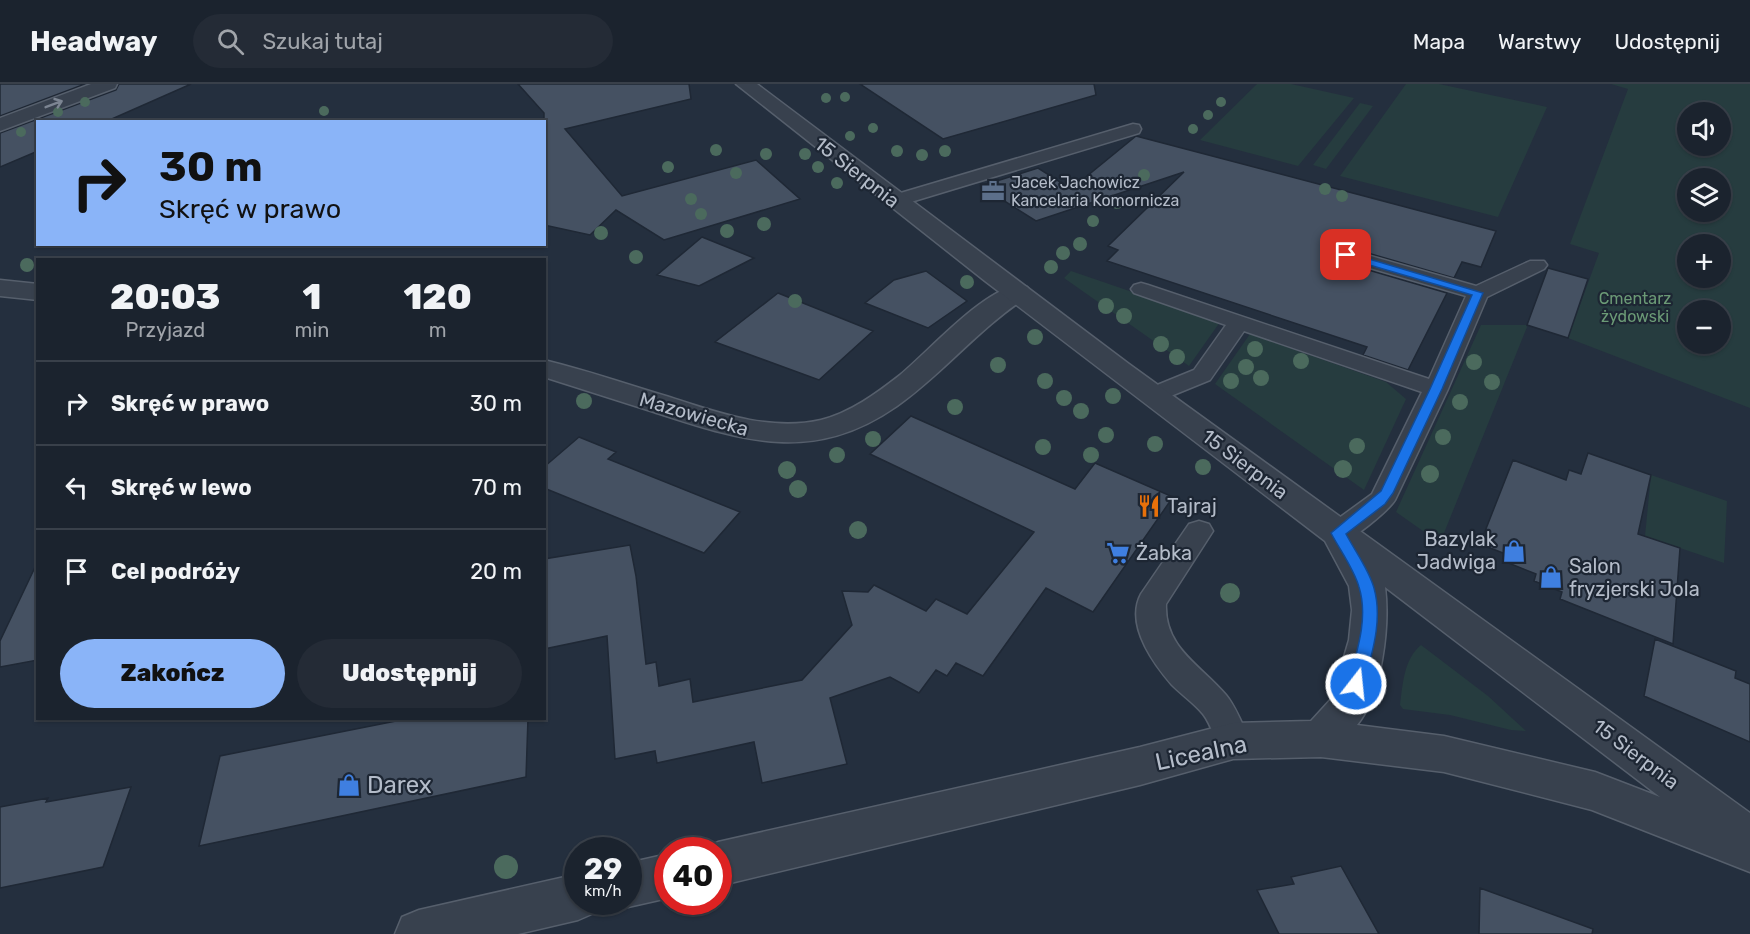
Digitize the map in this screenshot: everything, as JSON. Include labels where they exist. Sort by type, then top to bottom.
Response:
[{"type":"street","points":[[0,125],[108,84]]},
{"type":"street","name":"15 Sierpnia","points":[[745,84],[894,201],[1750,839]]},
{"type":"street","points":[[0,288],[36,292]]},
{"type":"street","name":"Mazowiecka","points":[[546,369],[736,429],[789,435],[816,432],[841,425],[866,413],[887,399],[975,323],[1002,301],[1018,292]]},
{"type":"street","points":[[1321,739],[1349,706],[1369,630],[1370,610],[1367,586],[1338,533]]},
{"type":"street","name":"Licealna","points":[[732,861],[1140,766],[1233,741],[1321,739],[1444,754],[1595,791],[1750,853]]},
{"type":"street","points":[[428,933],[564,900]]},
{"type":"lane","points":[[894,201],[1132,129]]},
{"type":"lane","points":[[1346,255],[1478,293]]},
{"type":"lane","points":[[1338,533],[1381,501],[1386,493],[1436,389],[1478,293],[1537,265]]},
{"type":"lane","points":[[1141,288],[1436,389]]},
{"type":"lane","points":[[1153,395],[1202,375],[1240,322]]},
{"type":"lane","points":[[1198,531],[1151,602],[1150,618],[1159,642],[1183,675],[1215,705],[1233,741]]},
{"type":"green space","points":[[1257,84],[1291,84],[1354,98],[1298,166],[1200,140]]},
{"type":"green space","points":[[1406,84],[1439,84],[1547,107],[1498,217],[1340,176]]},
{"type":"green space","name":"Cmentarz żydowski","points":[[1611,84],[1750,84],[1750,408],[1568,338],[1599,253],[1570,244],[1628,89]]},
{"type":"green space","points":[[1360,103],[1373,106],[1326,169],[1313,165]]},
{"type":"green space","points":[[1071,271],[1220,322],[1189,366],[1064,278]]},
{"type":"green space","points":[[1481,325],[1526,325],[1527,327],[1440,543],[1396,512]]},
{"type":"green space","points":[[1250,334],[1386,382],[1406,399],[1364,490],[1215,384]]},
{"type":"green space","points":[[1651,475],[1727,501],[1724,563],[1645,536]]},
{"type":"green space","points":[[1421,645],[1488,696],[1526,731],[1511,730],[1450,715],[1403,709],[1400,705],[1405,672],[1411,657]]},
{"type":"building","points":[[0,84],[85,84],[0,116]]},
{"type":"building","points":[[119,84],[191,84],[110,120],[36,120],[36,152],[0,167],[0,133],[116,90]]},
{"type":"building","points":[[518,84],[689,84],[691,99],[565,129],[622,196],[756,160],[800,199],[664,240],[616,210],[590,235],[546,225],[546,120],[544,120],[544,113]]},
{"type":"building","points":[[860,84],[1094,84],[1096,95],[943,139]]},
{"type":"building","points":[[1136,136],[1496,231],[1481,267],[1462,262],[1454,278],[1347,247],[1338,249],[1334,254],[1338,261],[1447,293],[1408,370],[1363,355],[1367,347],[1107,261],[1118,250],[1108,246],[1184,172],[1036,221],[981,186],[1038,168],[1071,189]]},
{"type":"building","points":[[702,237],[754,258],[699,286],[657,275]]},
{"type":"building","points":[[1548,268],[1588,279],[1568,338],[1527,325]]},
{"type":"building","points":[[926,271],[967,301],[928,328],[865,303],[894,280]]},
{"type":"building","points":[[778,293],[873,331],[819,380],[715,342]]},
{"type":"building","points":[[911,416],[1075,489],[1095,463],[1173,497],[1093,612],[1046,588],[983,676],[956,663],[947,676],[936,670],[919,693],[890,677],[830,698],[847,764],[762,783],[754,742],[657,763],[655,751],[615,759],[607,636],[546,649],[546,559],[630,545],[636,576],[646,664],[656,662],[659,686],[690,679],[693,702],[802,680],[852,625],[842,591],[868,592],[874,585],[926,611],[936,599],[967,614],[1034,532],[870,454]]},
{"type":"building","points":[[579,437],[616,452],[608,459],[740,512],[704,553],[546,489],[546,465]]},
{"type":"building","points":[[1588,453],[1651,475],[1638,534],[1680,548],[1673,644],[1560,599],[1562,592],[1534,581],[1536,574],[1506,562],[1508,555],[1480,544],[1513,460],[1566,480],[1569,470],[1581,474]]},
{"type":"building","points":[[36,565],[36,660],[0,667],[0,641]]},
{"type":"building","points":[[1655,639],[1736,671],[1735,678],[1750,684],[1750,742],[1644,696]]},
{"type":"building","points":[[401,720],[528,720],[526,777],[199,846],[220,756]]},
{"type":"building","points":[[131,787],[103,867],[0,888],[0,807],[48,798],[46,802]]},
{"type":"building","points":[[1341,866],[1379,934],[1279,934],[1257,890],[1294,884],[1291,877]]},
{"type":"building","points":[[1480,888],[1593,929],[1592,934],[1479,934]]},
{"type":"place","name":"Jacek Jachowicz Kancelaria Komornicza","points":[[993,191]]},
{"type":"place","name":"Tajraj","points":[[1149,506]]},
{"type":"place","name":"Bazylak Jadwiga","points":[[1514,551]]},
{"type":"place","name":"Żabka","points":[[1118,553]]},
{"type":"place","name":"Salon fryzjerski Jola","points":[[1551,577]]},
{"type":"place","name":"Darex","points":[[349,785]]},
{"type":"route","points":[[1346,255],[1478,293],[1436,389],[1386,493],[1381,501],[1338,533],[1367,586],[1370,610],[1368,640],[1356,684]]}]
